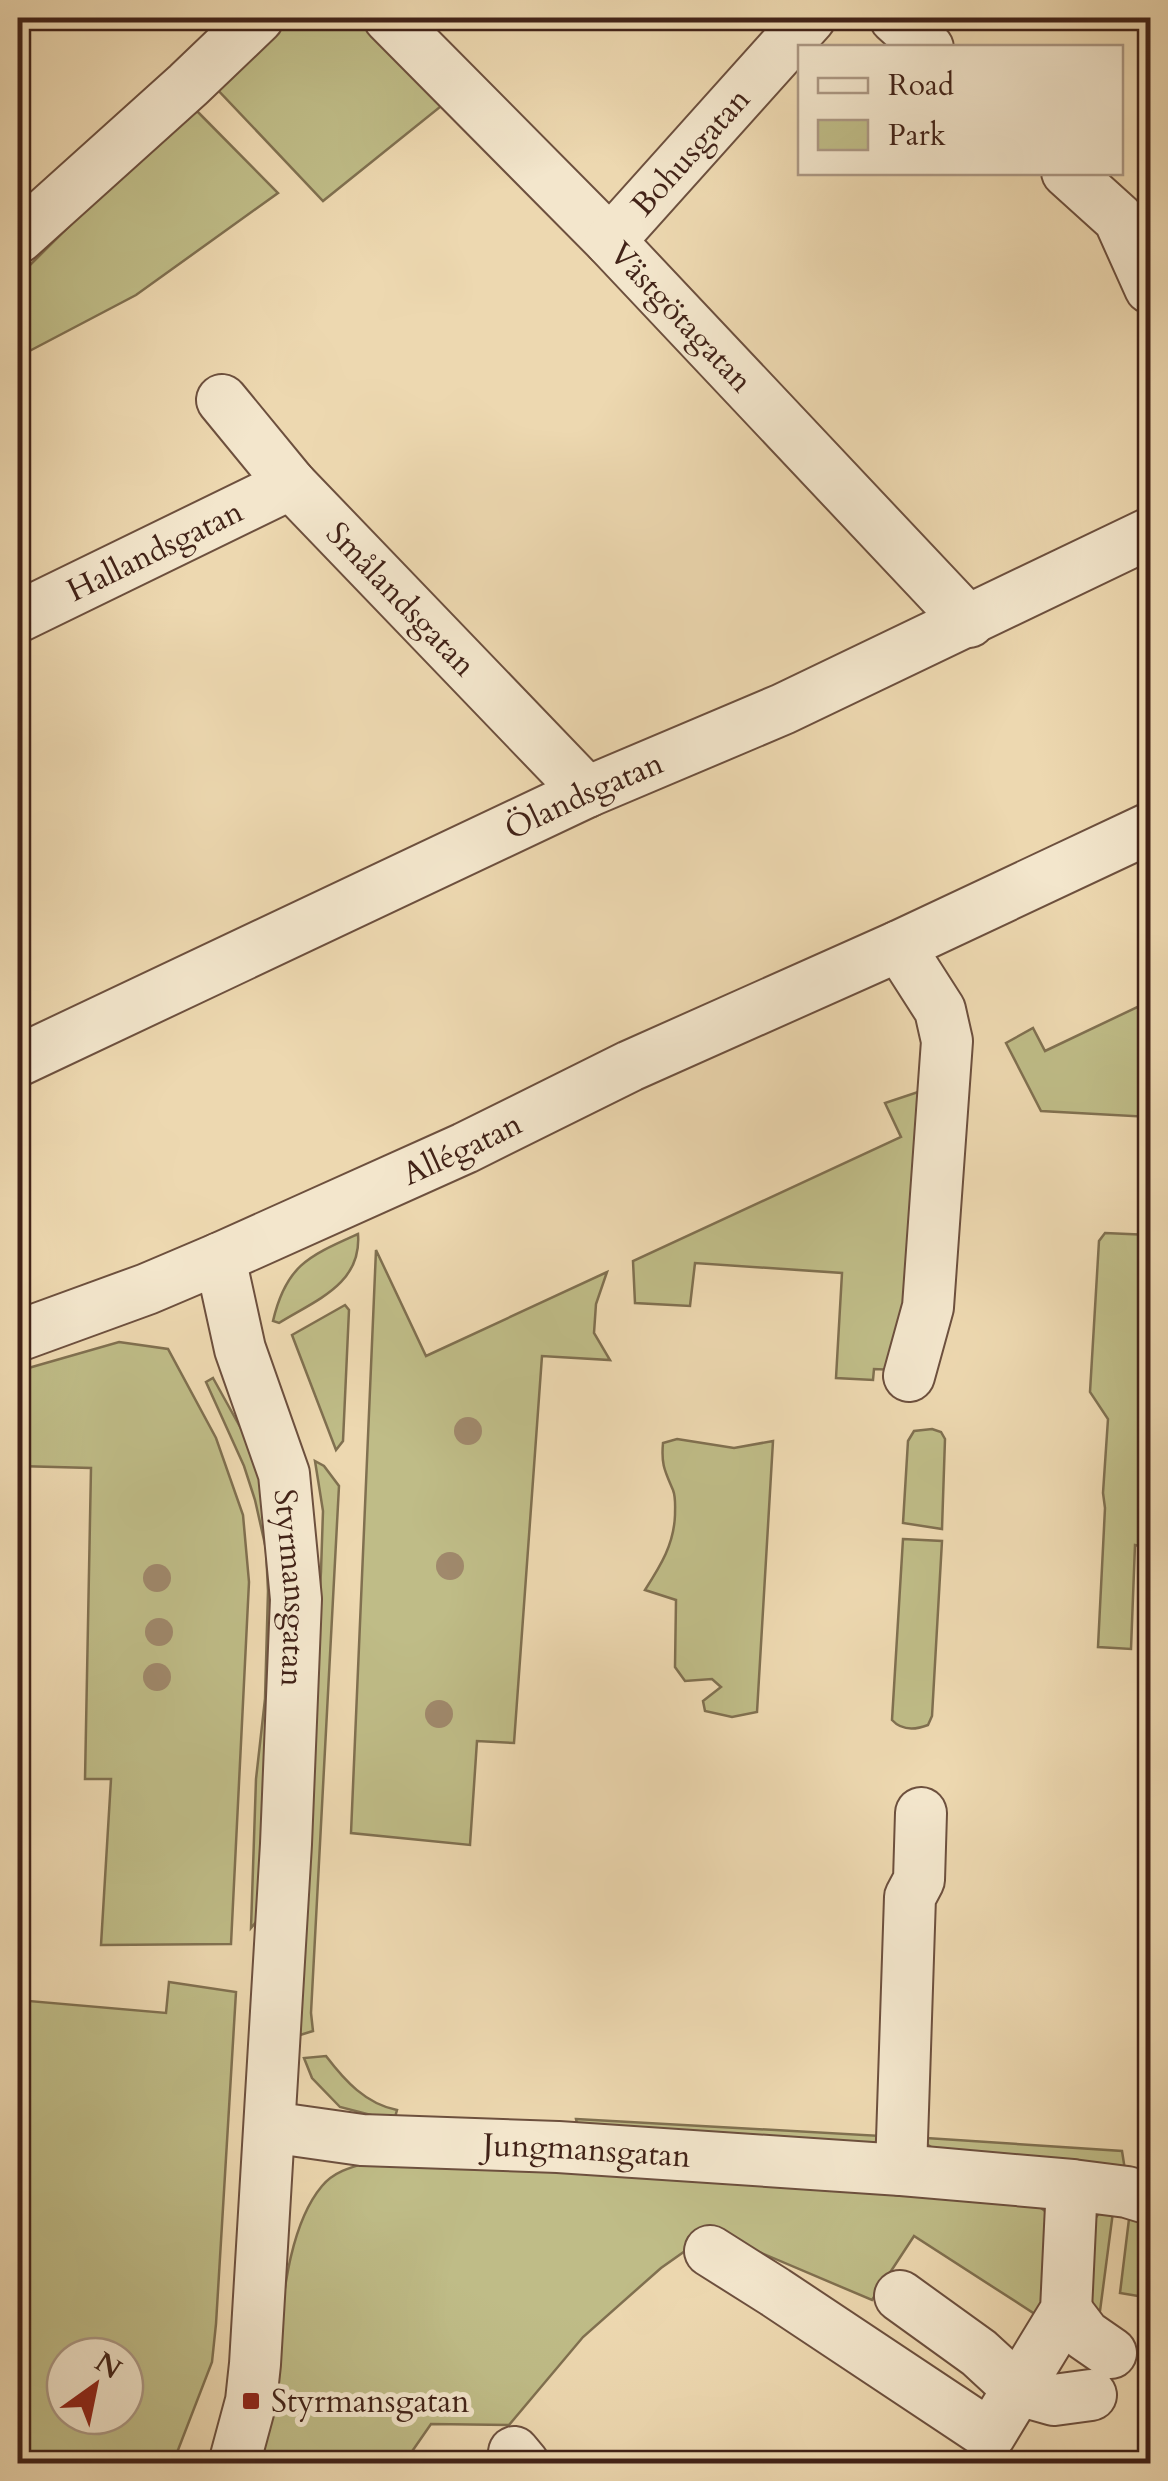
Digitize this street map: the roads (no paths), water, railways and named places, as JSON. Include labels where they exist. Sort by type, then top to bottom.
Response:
[{"type":"street","points":[[18,238],[258,18]]},
{"type":"street","name":"Västgötagatan","points":[[389,18],[610,242],[969,622]]},
{"type":"street","name":"Bohusgatan","points":[[610,242],[810,18]]},
{"type":"street","points":[[895,18],[925,45]]},
{"type":"street","points":[[1070,175],[1118,219],[1150,288]]},
{"type":"street","name":"Smålandsgatan","points":[[222,400],[291,484],[586,792]]},
{"type":"street","name":"Hallandsgatan","points":[[18,617],[291,484]]},
{"type":"street","name":"Ölandsgatan","points":[[18,1061],[586,792],[783,709],[1150,533]]},
{"type":"street","name":"Allégatan","points":[[18,1336],[220,1258],[1150,828]]},
{"type":"street","points":[[899,946],[940,1010],[947,1041],[928,1307],[909,1376]]},
{"type":"street","name":"Styrmansgatan","points":[[220,1258],[240,1349],[284,1474],[296,1599],[286,1844],[255,2364],[251,2401],[234,2464]]},
{"type":"street","points":[[902,2170],[910,1897],[919,1880],[921,1813]]},
{"type":"street","name":"Jungmansgatan","points":[[270,2128],[362,2140],[558,2147],[902,2170],[1072,2185],[1150,2199]]},
{"type":"street","points":[[710,2252],[776,2292],[1002,2449],[1019,2390],[1066,2310],[1072,2185]]},
{"type":"street","points":[[900,2296],[979,2354],[1019,2390],[1054,2400],[1101,2374],[1085,2335],[1066,2310]]},
{"type":"place","name":"Styrmansgatan","points":[[251,2401]]}]
